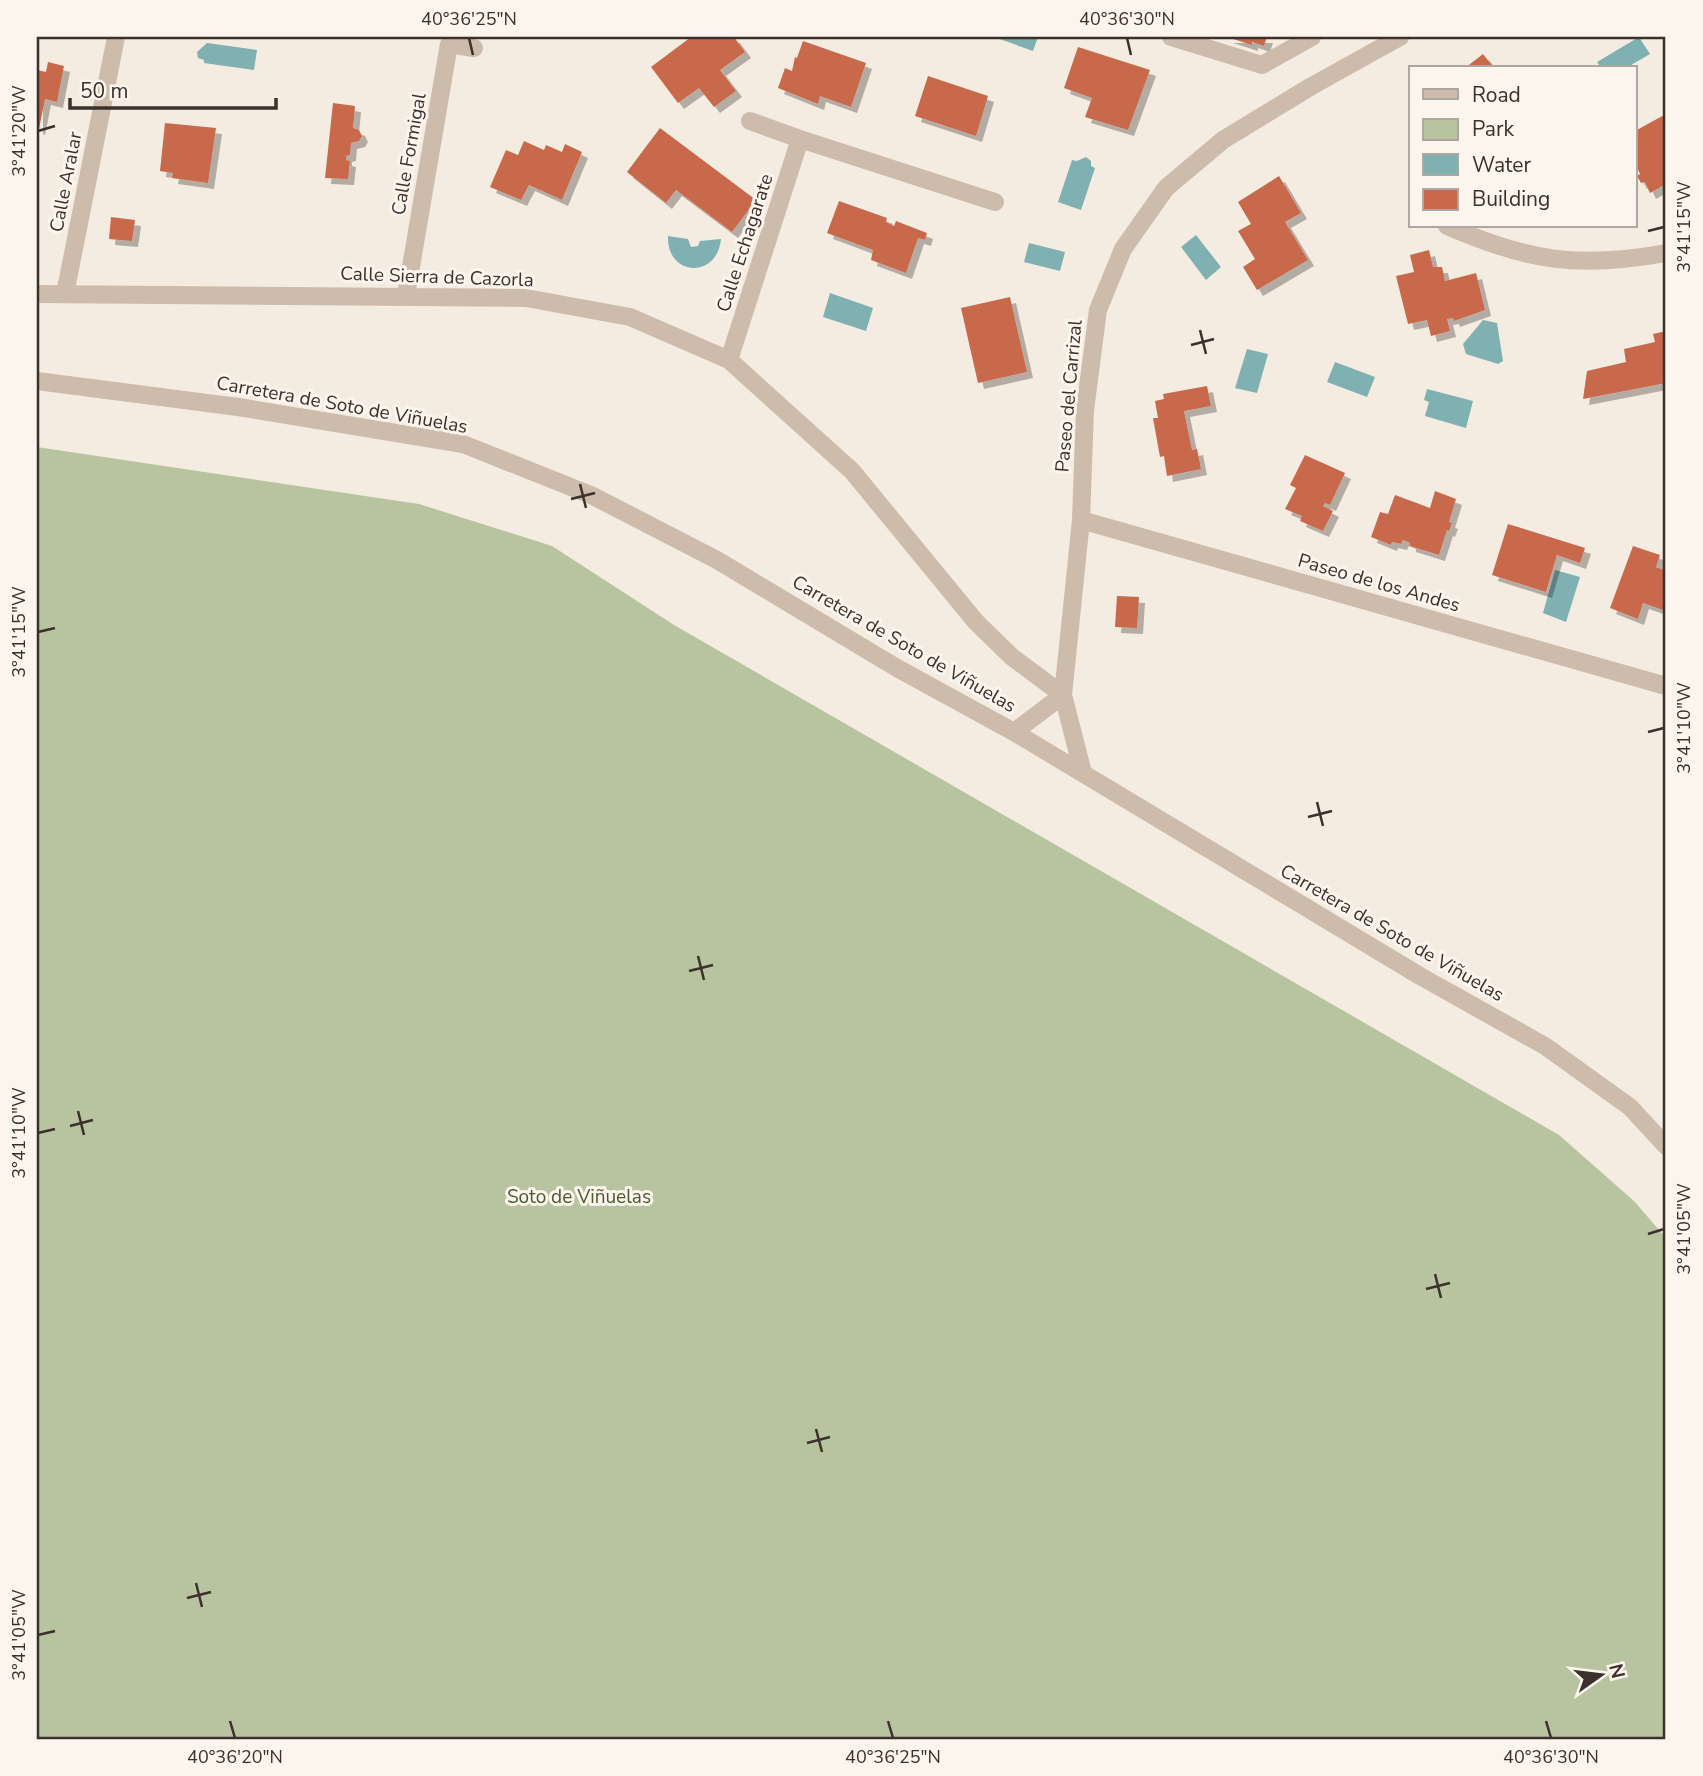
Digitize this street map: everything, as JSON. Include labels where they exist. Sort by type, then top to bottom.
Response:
[{"type":"street","name":"Calle Aralar","points":[[65,293],[116,37]]},
{"type":"street","points":[[1171,37],[1262,65],[1312,37]]},
{"type":"street","name":"Paseo del Carrizal","points":[[1083,773],[1063,695],[1081,520],[1086,410],[1098,310],[1123,249],[1166,188],[1223,139],[1400,37]]},
{"type":"street","name":"Calle Formigal","points":[[406,296],[449,44],[474,48]]},
{"type":"street","points":[[750,121],[995,202]]},
{"type":"street","name":"Calle Echagarate","points":[[729,360],[800,139]]},
{"type":"street","points":[[1452,228],[1493,246],[1536,257],[1582,262],[1629,260],[1666,253]]},
{"type":"street","name":"Calle Sierra de Cazorla","points":[[37,294],[526,298],[630,317],[729,360],[852,471],[976,622],[1012,657],[1063,695]]},
{"type":"street","name":"Carretera de Soto de Viñuelas","points":[[37,381],[237,407],[463,444],[591,495],[705,554],[897,668],[1014,732],[1420,976],[1545,1046],[1630,1107],[1666,1146]]},
{"type":"street","name":"Paseo de los Andes","points":[[1081,520],[1666,686]]},
{"type":"street","points":[[1014,732],[1063,695]]},
{"type":"green space","name":"Soto de Viñuelas","points":[[37,447],[419,504],[552,546],[674,625],[1559,1135],[1634,1201],[1666,1238],[1666,1739],[37,1739]]},
{"type":"water","points":[[994,37],[1038,37],[1033,51]]},
{"type":"water","points":[[1639,37],[1650,54],[1629,66],[1600,66],[1597,62]]},
{"type":"water","points":[[207,43],[257,50],[254,70],[204,63],[204,60],[198,58],[197,52]]},
{"type":"water","points":[[1086,157],[1095,168],[1081,210],[1058,202],[1072,160]]},
{"type":"water","points":[[1196,235],[1221,267],[1206,280],[1181,247]]},
{"type":"water","points":[[668,236],[688,239],[691,247],[698,246],[700,241],[721,239],[711,261],[702,267],[692,268],[675,259]]},
{"type":"water","points":[[1029,243],[1065,252],[1060,271],[1024,262]]},
{"type":"water","points":[[830,293],[873,308],[866,331],[823,317]]},
{"type":"water","points":[[1483,320],[1497,323],[1503,361],[1498,364],[1466,354],[1463,344]]},
{"type":"water","points":[[1247,349],[1268,354],[1257,393],[1235,388]]},
{"type":"water","points":[[1335,362],[1375,377],[1367,397],[1327,382]]},
{"type":"water","points":[[1427,389],[1473,401],[1466,428],[1425,416],[1429,402],[1424,400]]},
{"type":"water","points":[[1555,570],[1580,577],[1566,622],[1543,613]]},
{"type":"building","points":[[691,37],[734,37],[745,52],[720,70],[736,91],[714,107],[699,88],[678,103],[651,67]]},
{"type":"building","points":[[1227,37],[1267,37],[1264,46]]},
{"type":"building","points":[[803,41],[866,63],[851,107],[820,96],[818,104],[778,88],[785,68],[792,71]]},
{"type":"building","points":[[1078,47],[1150,70],[1128,130],[1085,117],[1092,98],[1064,88]]},
{"type":"building","points":[[1483,54],[1492,66],[1468,66]]},
{"type":"building","points":[[48,62],[64,66],[57,102],[45,99],[39,129],[37,70],[46,72]]},
{"type":"building","points":[[928,76],[988,96],[976,136],[915,116]]},
{"type":"building","points":[[333,103],[355,106],[353,128],[359,130],[362,136],[359,141],[351,143],[350,155],[346,156],[346,160],[350,161],[348,179],[325,178]]},
{"type":"building","points":[[1666,114],[1666,184],[1650,193],[1645,182],[1641,183],[1637,176],[1640,174],[1636,165],[1636,130]]},
{"type":"building","points":[[165,123],[216,128],[208,183],[172,178],[173,173],[160,171]]},
{"type":"building","points":[[660,128],[756,200],[732,232],[676,190],[666,203],[627,172]]},
{"type":"building","points":[[524,141],[544,150],[546,145],[562,152],[565,144],[582,152],[562,200],[529,185],[521,200],[490,187],[506,150],[518,155]]},
{"type":"building","points":[[1279,176],[1301,213],[1285,222],[1308,260],[1257,290],[1243,267],[1255,259],[1238,231],[1251,224],[1238,202]]},
{"type":"building","points":[[839,201],[887,218],[886,222],[894,226],[896,221],[927,233],[925,240],[918,238],[906,273],[871,260],[873,250],[827,233]]},
{"type":"building","points":[[111,217],[135,220],[132,241],[109,239]]},
{"type":"building","points":[[1429,250],[1433,267],[1442,267],[1445,281],[1476,273],[1485,310],[1454,321],[1453,318],[1447,319],[1450,331],[1431,336],[1427,320],[1408,324],[1396,276],[1414,272],[1410,255]]},
{"type":"building","points":[[1010,297],[1027,372],[978,383],[961,308]]},
{"type":"building","points":[[1666,331],[1666,383],[1583,399],[1587,371],[1626,362],[1624,349],[1655,342],[1653,334]]},
{"type":"building","points":[[1207,386],[1211,406],[1184,411],[1192,450],[1197,449],[1201,469],[1167,476],[1164,456],[1160,457],[1153,418],[1158,418],[1155,401],[1164,399],[1163,394]]},
{"type":"building","points":[[1305,455],[1345,473],[1330,505],[1325,503],[1323,506],[1333,511],[1323,531],[1300,521],[1302,516],[1285,509],[1296,488],[1290,485]]},
{"type":"building","points":[[1435,491],[1456,499],[1449,522],[1452,523],[1439,555],[1410,546],[1410,543],[1403,540],[1401,544],[1392,542],[1391,545],[1371,537],[1380,512],[1388,514],[1395,495],[1430,508]]},
{"type":"building","points":[[1508,524],[1585,548],[1580,563],[1557,555],[1546,592],[1492,575]]},
{"type":"building","points":[[1633,546],[1660,555],[1656,567],[1666,571],[1666,611],[1643,603],[1638,619],[1610,608]]},
{"type":"building","points":[[1117,596],[1139,597],[1137,628],[1115,627]]}]
